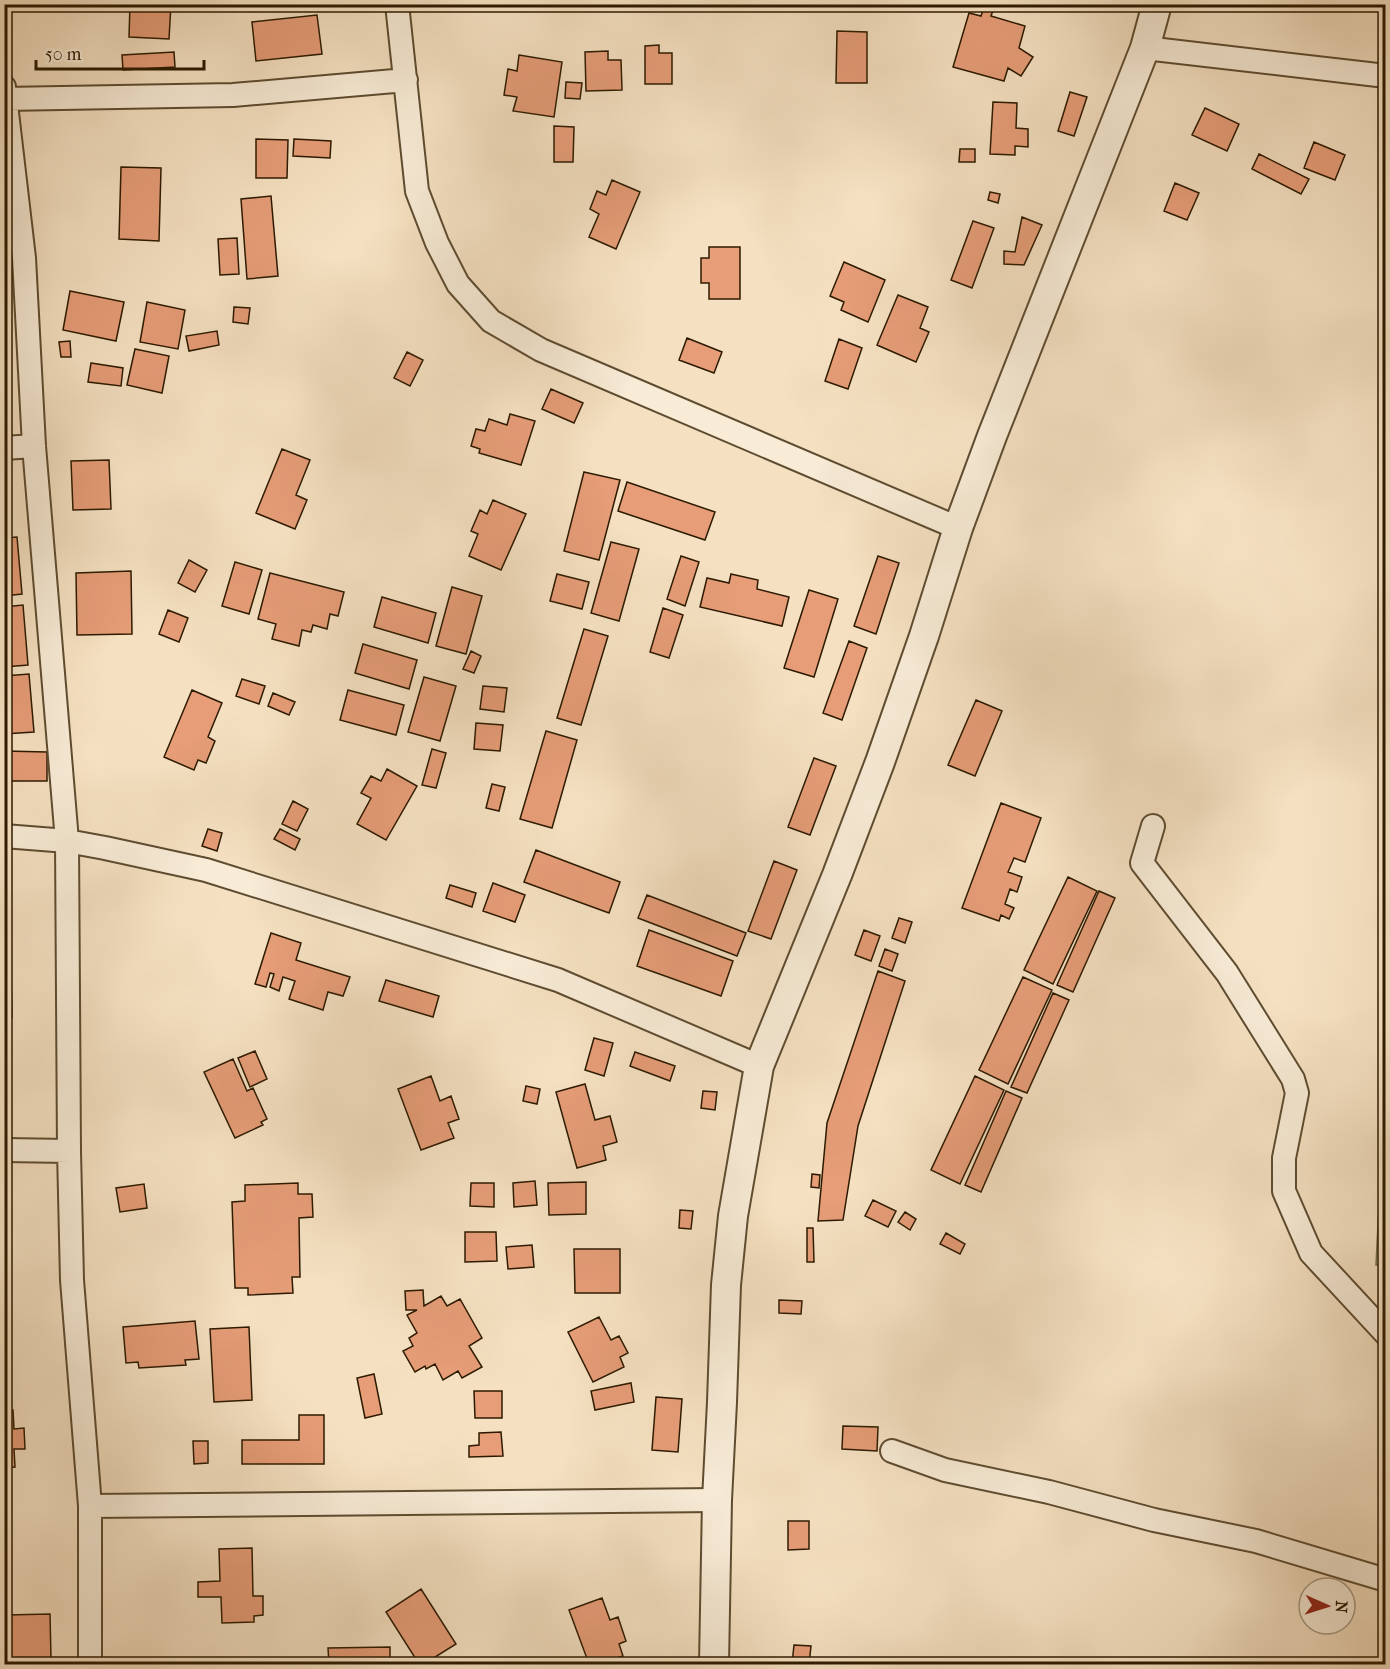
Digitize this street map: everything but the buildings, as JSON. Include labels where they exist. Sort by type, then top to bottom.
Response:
[{"type":"street","points":[[397,4],[417,191],[437,243],[458,284],[491,321],[541,350],[958,528]]},
{"type":"street","points":[[714,1665],[717,1500],[726,1285],[733,1216],[759,1066],[837,875],[880,762],[924,636],[958,528],[1145,48],[1157,4]]},
{"type":"street","points":[[1145,48],[1386,76]]},
{"type":"street","points":[[90,1665],[90,1506],[72,1280],[67,841],[34,446],[24,258],[5,95],[232,95],[406,80]]},
{"type":"street","points":[[4,448],[34,446]]},
{"type":"street","points":[[1153,826],[1142,863],[1227,973],[1293,1079],[1298,1093],[1284,1158],[1284,1191],[1311,1253],[1386,1334]]},
{"type":"street","points":[[4,836],[67,841],[206,870],[558,980],[759,1066]]},
{"type":"street","points":[[4,1150],[69,1151]]},
{"type":"street","points":[[892,1451],[945,1470],[1049,1492],[1154,1520],[1256,1541],[1386,1580]]},
{"type":"street","points":[[90,1506],[717,1500]]},
{"type":"green space","points":[[1385,1084],[1385,1265],[1376,1265]]}]
